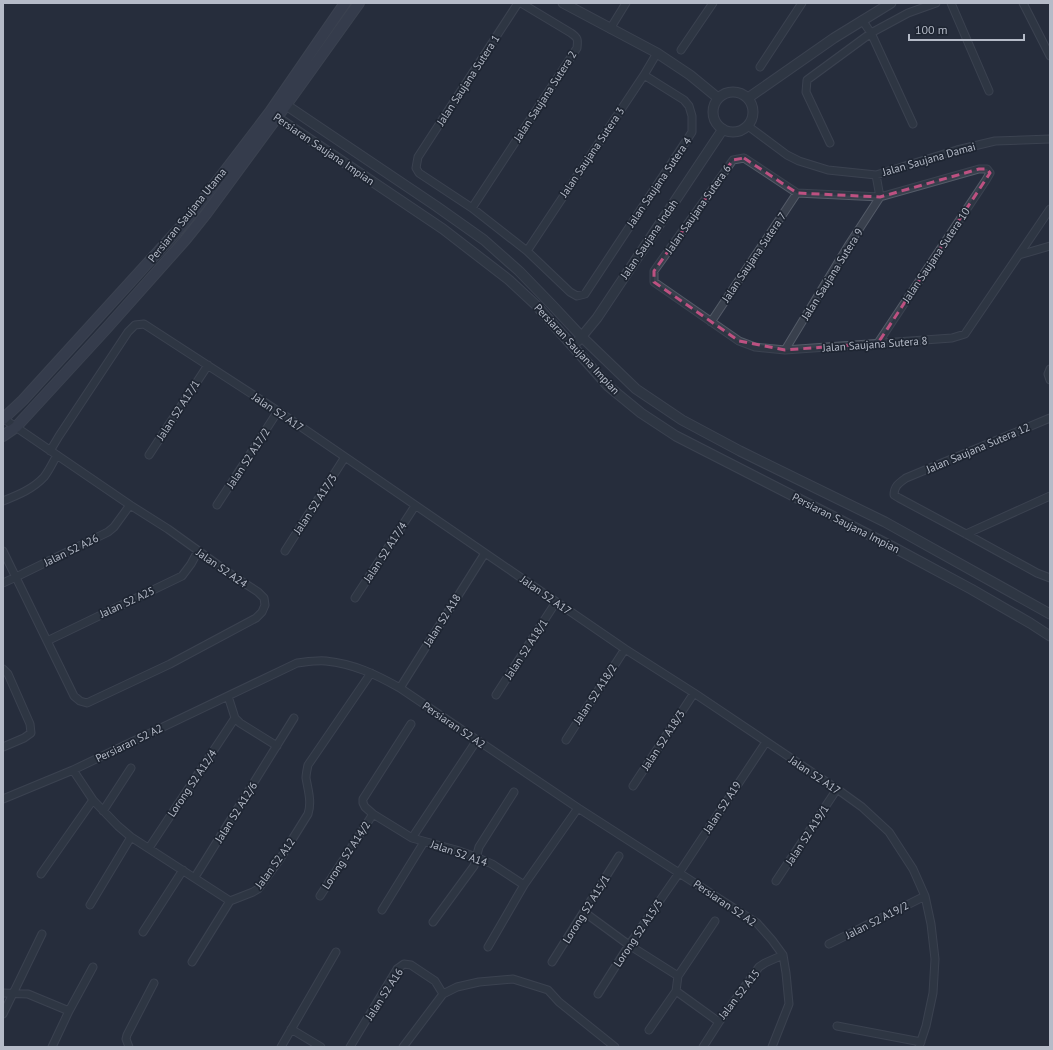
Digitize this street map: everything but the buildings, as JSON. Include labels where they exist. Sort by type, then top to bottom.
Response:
[{"type":"main road","name":"Persiaran Saujana Utama","points":[[3,436],[16,427],[106,330],[206,214],[282,102],[345,3]]},
{"type":"main road","name":"Persiaran Saujana Utama","points":[[282,102],[359,3]]},
{"type":"main road","name":"Persiaran Saujana Utama","points":[[3,419],[23,400],[186,222],[273,115]]},
{"type":"street","name":"Jalan Saujana Sutera 1","points":[[472,208],[419,173],[416,168],[418,157],[518,3]]},
{"type":"street","name":"Jalan Saujana Sutera 2","points":[[472,208],[577,48],[577,38],[571,33],[521,3]]},
{"type":"street","points":[[563,3],[657,53],[690,75],[718,98]]},
{"type":"street","points":[[610,29],[626,3]]},
{"type":"street","points":[[681,50],[713,3]]},
{"type":"street","points":[[760,67],[802,3]]},
{"type":"street","points":[[748,98],[834,38],[891,3]]},
{"type":"street","points":[[830,143],[806,92],[807,80],[871,34],[908,13],[936,3]]},
{"type":"street","points":[[951,3],[989,91]]},
{"type":"street","points":[[1023,3],[1050,56]]},
{"type":"street","points":[[862,20],[871,34],[913,124]]},
{"type":"street","name":"Jalan Saujana Sutera 3","points":[[527,251],[644,75],[657,53]]},
{"type":"street","name":"Jalan Saujana Sutera 4","points":[[527,251],[570,292],[577,296],[585,294],[692,132],[692,116],[689,106],[684,100],[644,75]]},
{"type":"street","points":[[733,92],[744,94],[748,98],[753,109],[752,121],[748,126],[739,132],[728,132],[718,126],[713,115],[713,109],[718,98],[722,95],[733,92]]},
{"type":"street","name":"Persiaran Saujana Impian","points":[[282,102],[484,240],[519,271],[582,337],[636,389],[682,420],[740,451],[885,522],[1050,614]]},
{"type":"street","name":"Persiaran Saujana Impian","points":[[273,115],[442,229],[509,280],[537,306],[608,386],[641,413],[676,436],[893,547],[1030,623],[1050,636]]},
{"type":"street","name":"Jalan Saujana Damai","points":[[748,126],[799,161],[828,170],[876,175],[956,150],[995,141],[1050,139]]},
{"type":"street","name":"Jalan Saujana Indah","points":[[573,347],[597,318],[723,129]]},
{"type":"street","name":"Jalan Saujana Sutera 6","points":[[654,282],[654,271],[733,160],[744,158],[797,193]]},
{"type":"street","name":"Jalan Saujana Sutera 10","points":[[878,343],[990,173],[985,168],[880,197]]},
{"type":"street","points":[[797,193],[880,197],[876,175]]},
{"type":"street","name":"Jalan Saujana Sutera 7","points":[[711,322],[797,193]]},
{"type":"street","name":"Jalan Saujana Sutera 9","points":[[785,350],[848,246],[880,197]]},
{"type":"street","points":[[472,208],[527,251]]},
{"type":"street","name":"Jalan Saujana Sutera 8","points":[[654,282],[739,341],[755,347],[785,350],[952,338],[965,334],[1050,209]]},
{"type":"street","points":[[1019,255],[1050,246]]},
{"type":"street","name":"Jalan S2 A17","points":[[3,501],[20,494],[36,484],[45,476],[59,436],[128,332],[135,325],[144,324],[278,411],[625,649],[694,693],[837,789],[862,807],[889,832],[913,869],[925,896],[931,924],[935,959],[933,993],[926,1026],[920,1045]]},
{"type":"street","name":"Jalan S2 A17/1","points":[[149,455],[208,365]]},
{"type":"street","points":[[1050,369],[1048,374],[1050,380]]},
{"type":"street","name":"Jalan S2 A17/2","points":[[217,505],[278,411]]},
{"type":"street","name":"Jalan Saujana Sutera 12","points":[[966,534],[894,495],[894,490],[897,484],[906,478],[1050,418]]},
{"type":"street","name":"Jalan S2 A24","points":[[3,419],[168,529],[258,592],[264,598],[266,605],[256,618],[170,664],[88,703],[80,701],[74,696],[47,641]]},
{"type":"street","name":"Jalan S2 A17/3","points":[[285,551],[345,456]]},
{"type":"street","points":[[966,534],[1050,496]]},
{"type":"street","name":"Jalan S2 A26","points":[[3,583],[108,532],[114,527],[130,505]]},
{"type":"street","name":"Jalan S2 A17/4","points":[[355,598],[415,506]]},
{"type":"street","points":[[966,534],[1037,573],[1050,578]]},
{"type":"street","points":[[3,551],[47,641]]},
{"type":"street","name":"Jalan S2 A25","points":[[47,641],[182,576],[198,551]]},
{"type":"street","name":"Jalan S2 A18","points":[[400,688],[485,553]]},
{"type":"street","name":"Jalan S2 A18/1","points":[[496,695],[556,602]]},
{"type":"street","name":"Jalan S2 A18/2","points":[[566,740],[625,649]]},
{"type":"street","name":"Persiaran S2 A2","points":[[3,799],[73,770],[297,663],[324,660],[356,666],[400,688],[578,808],[757,923],[783,955],[789,1004],[775,1046]]},
{"type":"street","points":[[3,669],[8,674],[30,724],[31,733],[24,738],[3,747]]},
{"type":"street","name":"Jalan S2 A12","points":[[230,901],[258,889],[280,859],[308,814],[310,808],[306,776],[308,765],[371,673]]},
{"type":"street","name":"Jalan S2 A18/3","points":[[633,786],[694,693]]},
{"type":"street","points":[[228,696],[235,718],[240,723],[277,746]]},
{"type":"street","name":"Lorong S2 A12/4","points":[[149,848],[235,718]]},
{"type":"street","name":"Jalan S2 A12/6","points":[[195,877],[294,718]]},
{"type":"street","points":[[373,814],[365,807],[363,799],[411,724]]},
{"type":"street","points":[[412,838],[477,740]]},
{"type":"street","name":"Jalan S2 A19","points":[[679,873],[766,742]]},
{"type":"street","points":[[103,811],[131,768]]},
{"type":"street","points":[[73,770],[93,800],[131,837],[230,901],[192,962]]},
{"type":"street","name":"Jalan S2 A19/1","points":[[776,881],[837,789]]},
{"type":"street","points":[[433,922],[474,866],[479,847],[514,792]]},
{"type":"street","points":[[41,874],[93,800]]},
{"type":"street","points":[[488,947],[524,885],[578,808]]},
{"type":"street","name":"Jalan S2 A14","points":[[373,814],[412,838],[456,850],[492,864],[524,885]]},
{"type":"street","name":"Lorong S2 A14/2","points":[[320,896],[373,814]]},
{"type":"street","points":[[90,905],[131,837]]},
{"type":"street","points":[[382,910],[424,842]]},
{"type":"street","name":"Lorong S2 A15/1","points":[[552,962],[619,856]]},
{"type":"street","points":[[143,932],[183,870]]},
{"type":"street","name":"Lorong S2 A15/3","points":[[598,994],[629,945],[679,873]]},
{"type":"street","name":"Jalan S2 A19/2","points":[[829,944],[925,896]]},
{"type":"street","points":[[584,912],[629,945],[678,976]]},
{"type":"street","points":[[649,1030],[676,991],[678,976],[714,921]]},
{"type":"street","points":[[3,1014],[42,934]]},
{"type":"street","points":[[280,1047],[336,952]]},
{"type":"street","name":"Jalan S2 A15","points":[[676,991],[719,1022],[759,967],[783,955]]},
{"type":"street","name":"Jalan S2 A16","points":[[350,1047],[397,969],[404,964],[411,965],[434,981],[443,994]]},
{"type":"street","points":[[52,1047],[69,1011],[93,967]]},
{"type":"street","points":[[403,1047],[443,994],[457,987],[479,982],[513,979],[548,990],[559,1002],[615,1047]]},
{"type":"street","points":[[129,1047],[126,1038],[127,1035],[154,983]]},
{"type":"street","points":[[3,993],[28,994],[69,1011]]},
{"type":"street","points":[[703,1047],[719,1022]]},
{"type":"street","points":[[837,1026],[920,1045]]},
{"type":"street","points":[[291,1029],[321,1047]]},
{"type":"highlighted area","points":[[744,158],[797,193],[880,197],[979,169],[987,169],[990,173],[878,343],[785,350],[739,341],[654,282],[654,271],[733,160]]}]
